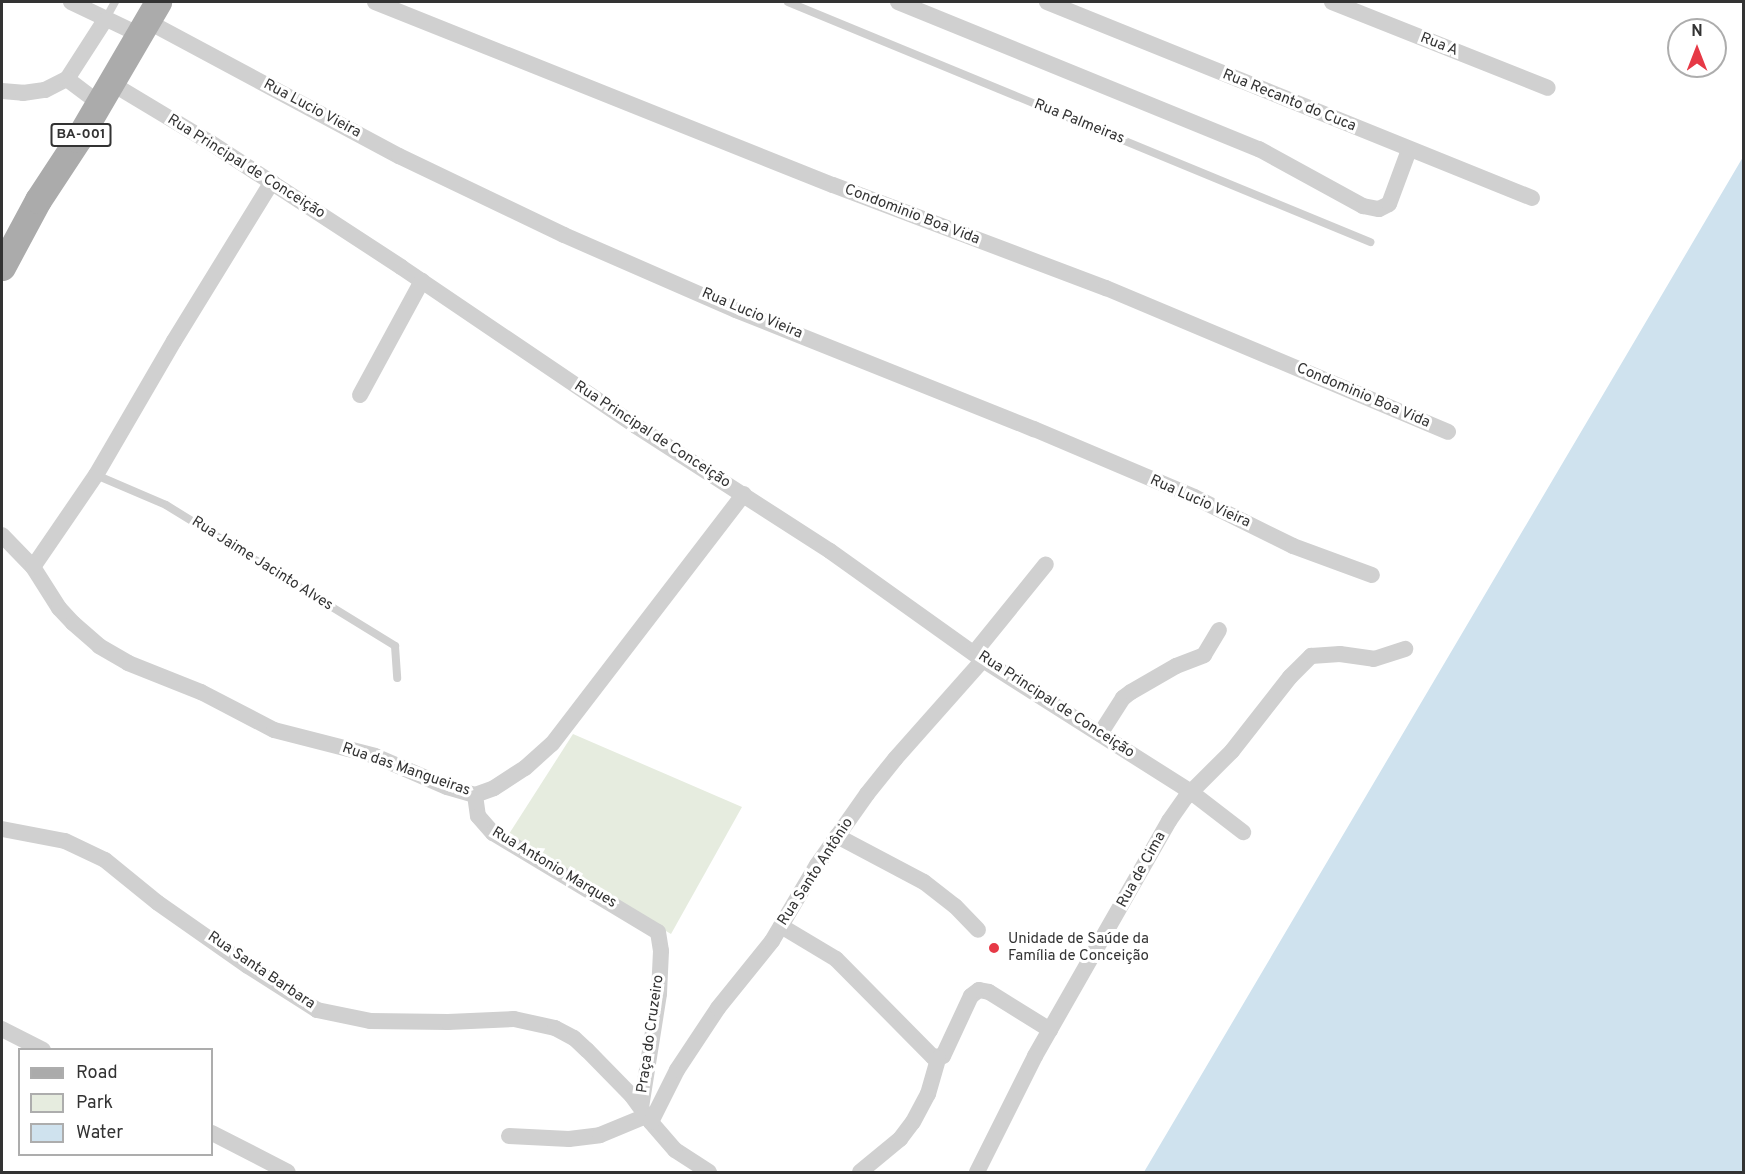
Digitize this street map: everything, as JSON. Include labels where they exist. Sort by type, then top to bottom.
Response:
[{"type":"main road","name":"BA-001","points":[[2,267],[38,200],[148,19]]},
{"type":"street","name":"Rua Lucio Vieira","points":[[71,2],[105,20],[148,19],[399,156],[564,235],[736,310],[1034,429],[1194,497],[1293,546],[1372,575]]},
{"type":"street","name":"Condominio Boa Vida","points":[[375,2],[833,185],[1106,288],[1448,432]]},
{"type":"street","points":[[898,2],[1259,149],[1363,206],[1379,209],[1389,204],[1409,150]]},
{"type":"street","name":"Rua Recanto do Cuca","points":[[1047,2],[1532,198]]},
{"type":"street","name":"Rua A","points":[[1332,2],[1548,88]]},
{"type":"street","points":[[2,91],[23,93],[45,90],[66,79],[105,20]]},
{"type":"street","name":"Rua Principal de Conceição","points":[[66,79],[105,93],[272,182],[636,426],[744,494],[979,657],[1191,792],[1243,832]]},
{"type":"street","points":[[33,567],[96,475],[174,341],[272,182]]},
{"type":"street","points":[[360,395],[422,281]]},
{"type":"street","name":"Rua das Mangueiras","points":[[2,535],[33,567],[59,608],[72,623],[99,646],[128,663],[201,692],[274,730],[375,756],[447,788],[475,795],[494,788],[525,768],[552,744],[744,494]]},
{"type":"street","name":"Rua Santo Antônio","points":[[646,1115],[664,1096],[694,1041],[781,926],[837,836],[895,759],[979,657],[1046,564]]},
{"type":"street","points":[[1100,734],[1123,699],[1131,692],[1176,666],[1201,657],[1219,630]]},
{"type":"street","name":"Rua de Cima","points":[[977,1173],[1019,1084],[1169,821],[1191,792],[1214,771],[1290,677],[1311,656],[1340,654],[1374,659],[1405,649]]},
{"type":"street","name":"Rua Antonio Marques","points":[[475,795],[478,816],[493,833],[653,926]]},
{"type":"street","name":"Rua Santa Barbara","points":[[2,829],[65,841],[105,860],[158,903],[248,966],[317,1010],[370,1021],[448,1022],[514,1019],[537,1023],[574,1038],[621,1084],[646,1115]]},
{"type":"street","points":[[837,836],[924,882],[955,906],[978,930]]},
{"type":"street","name":"Praça do Cruzeiro","points":[[646,1115],[661,969],[661,942],[653,926]]},
{"type":"street","points":[[781,926],[836,959],[928,1055],[938,1058]]},
{"type":"street","points":[[860,1173],[900,1139],[913,1122],[928,1094],[938,1058],[949,1046],[971,996],[979,990],[989,992],[1050,1030]]},
{"type":"street","points":[[2,1029],[39,1048]]},
{"type":"street","points":[[508,1136],[568,1139],[600,1135],[646,1115],[675,1150],[709,1173]]},
{"type":"street","points":[[213,1134],[288,1173]]},
{"type":"lane","points":[[105,20],[115,2]]},
{"type":"lane","name":"Rua Palmeiras","points":[[788,2],[1370,242]]},
{"type":"lane","name":"Rua Jaime Jacinto Alves","points":[[96,475],[141,492],[174,510],[395,646],[397,678]]},
{"type":"green space","points":[[573,734],[742,807],[671,934],[507,837]]},
{"type":"water","points":[[1743,157],[1743,1172],[1144,1172],[1627,354]]},
{"type":"place","name":"Unidade de Saúde da Família de Conceição","points":[[994,948]]}]
